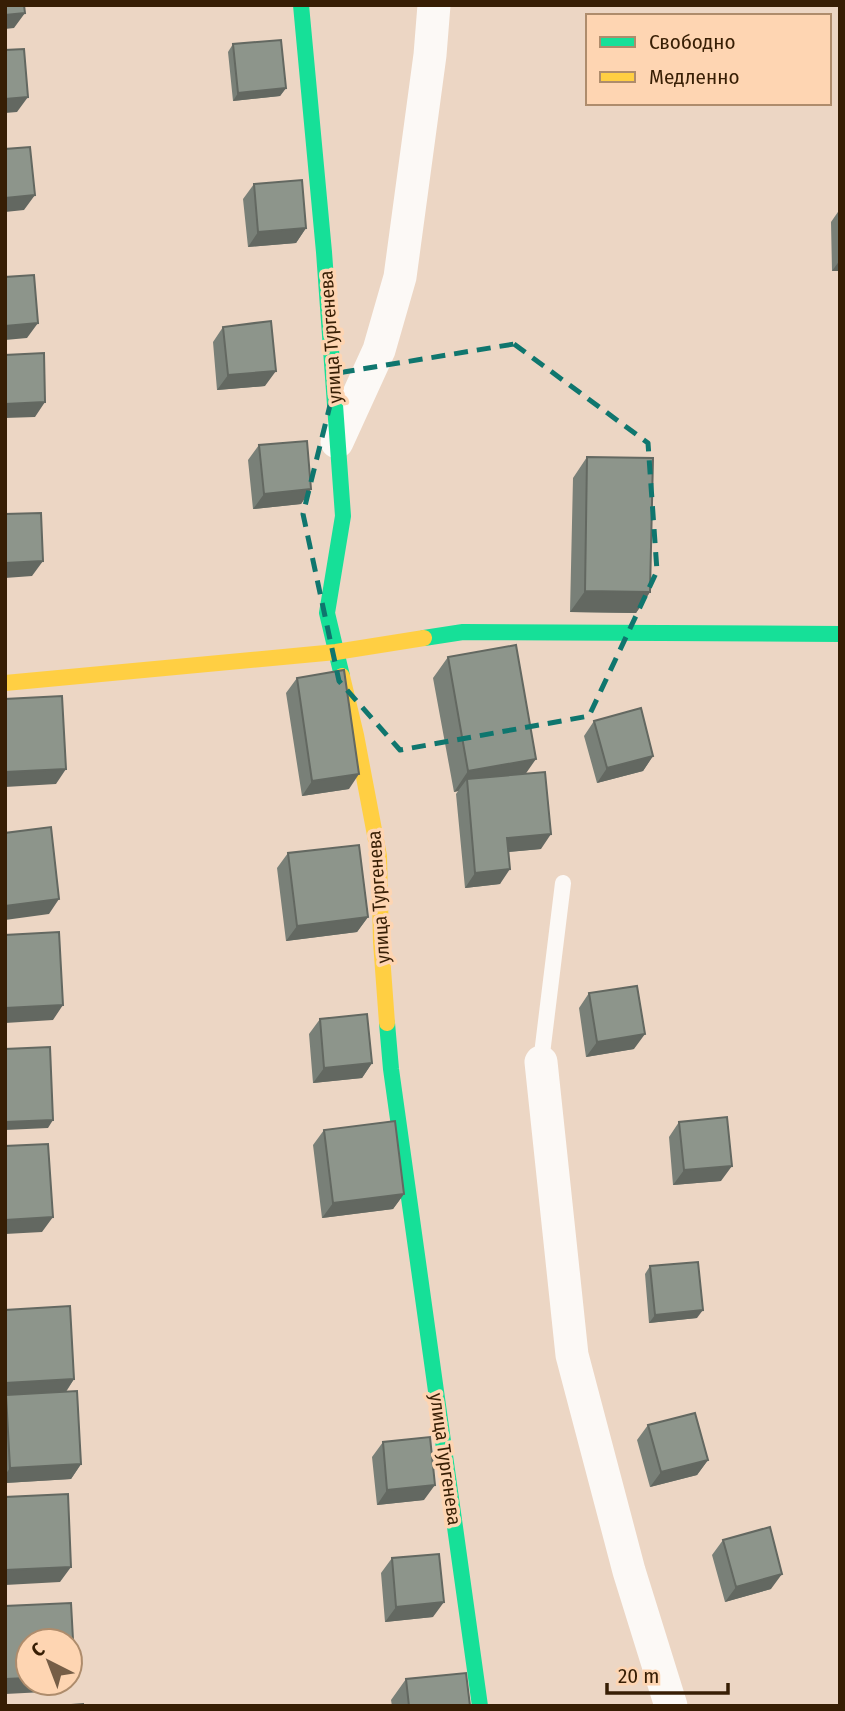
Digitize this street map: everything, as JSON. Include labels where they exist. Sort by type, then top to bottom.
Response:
[{"type":"street","name":"улица Тургенева","points":[[301,5],[324,252],[343,516],[327,613],[356,735],[379,856],[381,942],[391,1069],[481,1706]]},
{"type":"street","points":[[337,442],[379,350],[400,277],[435,5]]},
{"type":"street","points":[[5,683],[336,652],[463,632],[840,634]]},
{"type":"street","points":[[541,1062],[572,1355],[629,1571],[671,1706]]},
{"type":"lane","points":[[541,1062],[564,883]]},
{"type":"highlighted area","points":[[514,344],[648,443],[657,571],[589,716],[400,750],[339,681],[303,514],[338,373]]},
{"type":"building","points":[[5,5],[24,5],[25,13],[5,15]]},
{"type":"building","points":[[281,40],[286,88],[238,93],[233,44]]},
{"type":"building","points":[[24,49],[28,97],[5,99],[5,50]]},
{"type":"building","points":[[30,147],[35,195],[5,198],[5,149]]},
{"type":"building","points":[[302,180],[306,228],[258,232],[254,184]]},
{"type":"building","points":[[34,275],[38,323],[5,326],[5,277]]},
{"type":"building","points":[[271,321],[276,371],[228,375],[223,327]]},
{"type":"building","points":[[44,353],[45,402],[5,404],[5,355]]},
{"type":"building","points":[[307,441],[311,489],[264,494],[259,445]]},
{"type":"building","points":[[587,457],[653,458],[650,592],[585,591]]},
{"type":"building","points":[[41,513],[43,561],[5,563],[5,514]]},
{"type":"building","points":[[516,645],[536,759],[468,771],[448,657]]},
{"type":"building","points":[[344,670],[359,774],[312,781],[297,678]]},
{"type":"building","points":[[62,696],[66,769],[5,772],[5,699]]},
{"type":"building","points":[[641,708],[653,756],[607,768],[594,721]]},
{"type":"building","points":[[545,772],[551,834],[507,838],[510,869],[475,873],[467,779]]},
{"type":"building","points":[[51,827],[59,899],[5,906],[5,833]]},
{"type":"building","points":[[359,845],[368,917],[297,926],[288,853]]},
{"type":"building","points":[[59,932],[63,1005],[5,1008],[5,935]]},
{"type":"building","points":[[637,986],[645,1034],[597,1042],[589,993]]},
{"type":"building","points":[[367,1014],[372,1063],[324,1068],[320,1019]]},
{"type":"building","points":[[50,1047],[53,1120],[5,1122],[5,1049]]},
{"type":"building","points":[[727,1117],[732,1166],[684,1170],[679,1122]]},
{"type":"building","points":[[395,1121],[404,1194],[333,1203],[324,1130]]},
{"type":"building","points":[[48,1144],[53,1217],[5,1220],[5,1146]]},
{"type":"building","points":[[698,1262],[703,1310],[655,1315],[650,1266]]},
{"type":"building","points":[[70,1306],[74,1379],[5,1383],[5,1310]]},
{"type":"building","points":[[77,1391],[81,1464],[10,1468],[6,1395]]},
{"type":"building","points":[[695,1413],[708,1460],[661,1472],[648,1425]]},
{"type":"building","points":[[430,1437],[435,1485],[387,1490],[383,1442]]},
{"type":"building","points":[[68,1494],[71,1567],[5,1570],[5,1497]]},
{"type":"building","points":[[770,1527],[782,1574],[736,1587],[723,1540]]},
{"type":"building","points":[[439,1554],[444,1602],[396,1607],[392,1558]]},
{"type":"building","points":[[71,1603],[72,1627],[14,1627],[14,1679],[5,1679],[5,1606]]},
{"type":"building","points":[[466,1673],[470,1706],[409,1706],[406,1679]]},
{"type":"traffic: fast","points":[[301,5],[324,252],[343,516],[327,613],[342,676]]},
{"type":"traffic: fast","points":[[424,638],[463,632],[840,634]]},
{"type":"traffic: fast","points":[[387,1023],[391,1069],[480,1706]]},
{"type":"traffic: slow","points":[[5,683],[336,652],[424,638]]},
{"type":"traffic: slow","points":[[342,676],[379,856],[381,942],[387,1023]]}]
